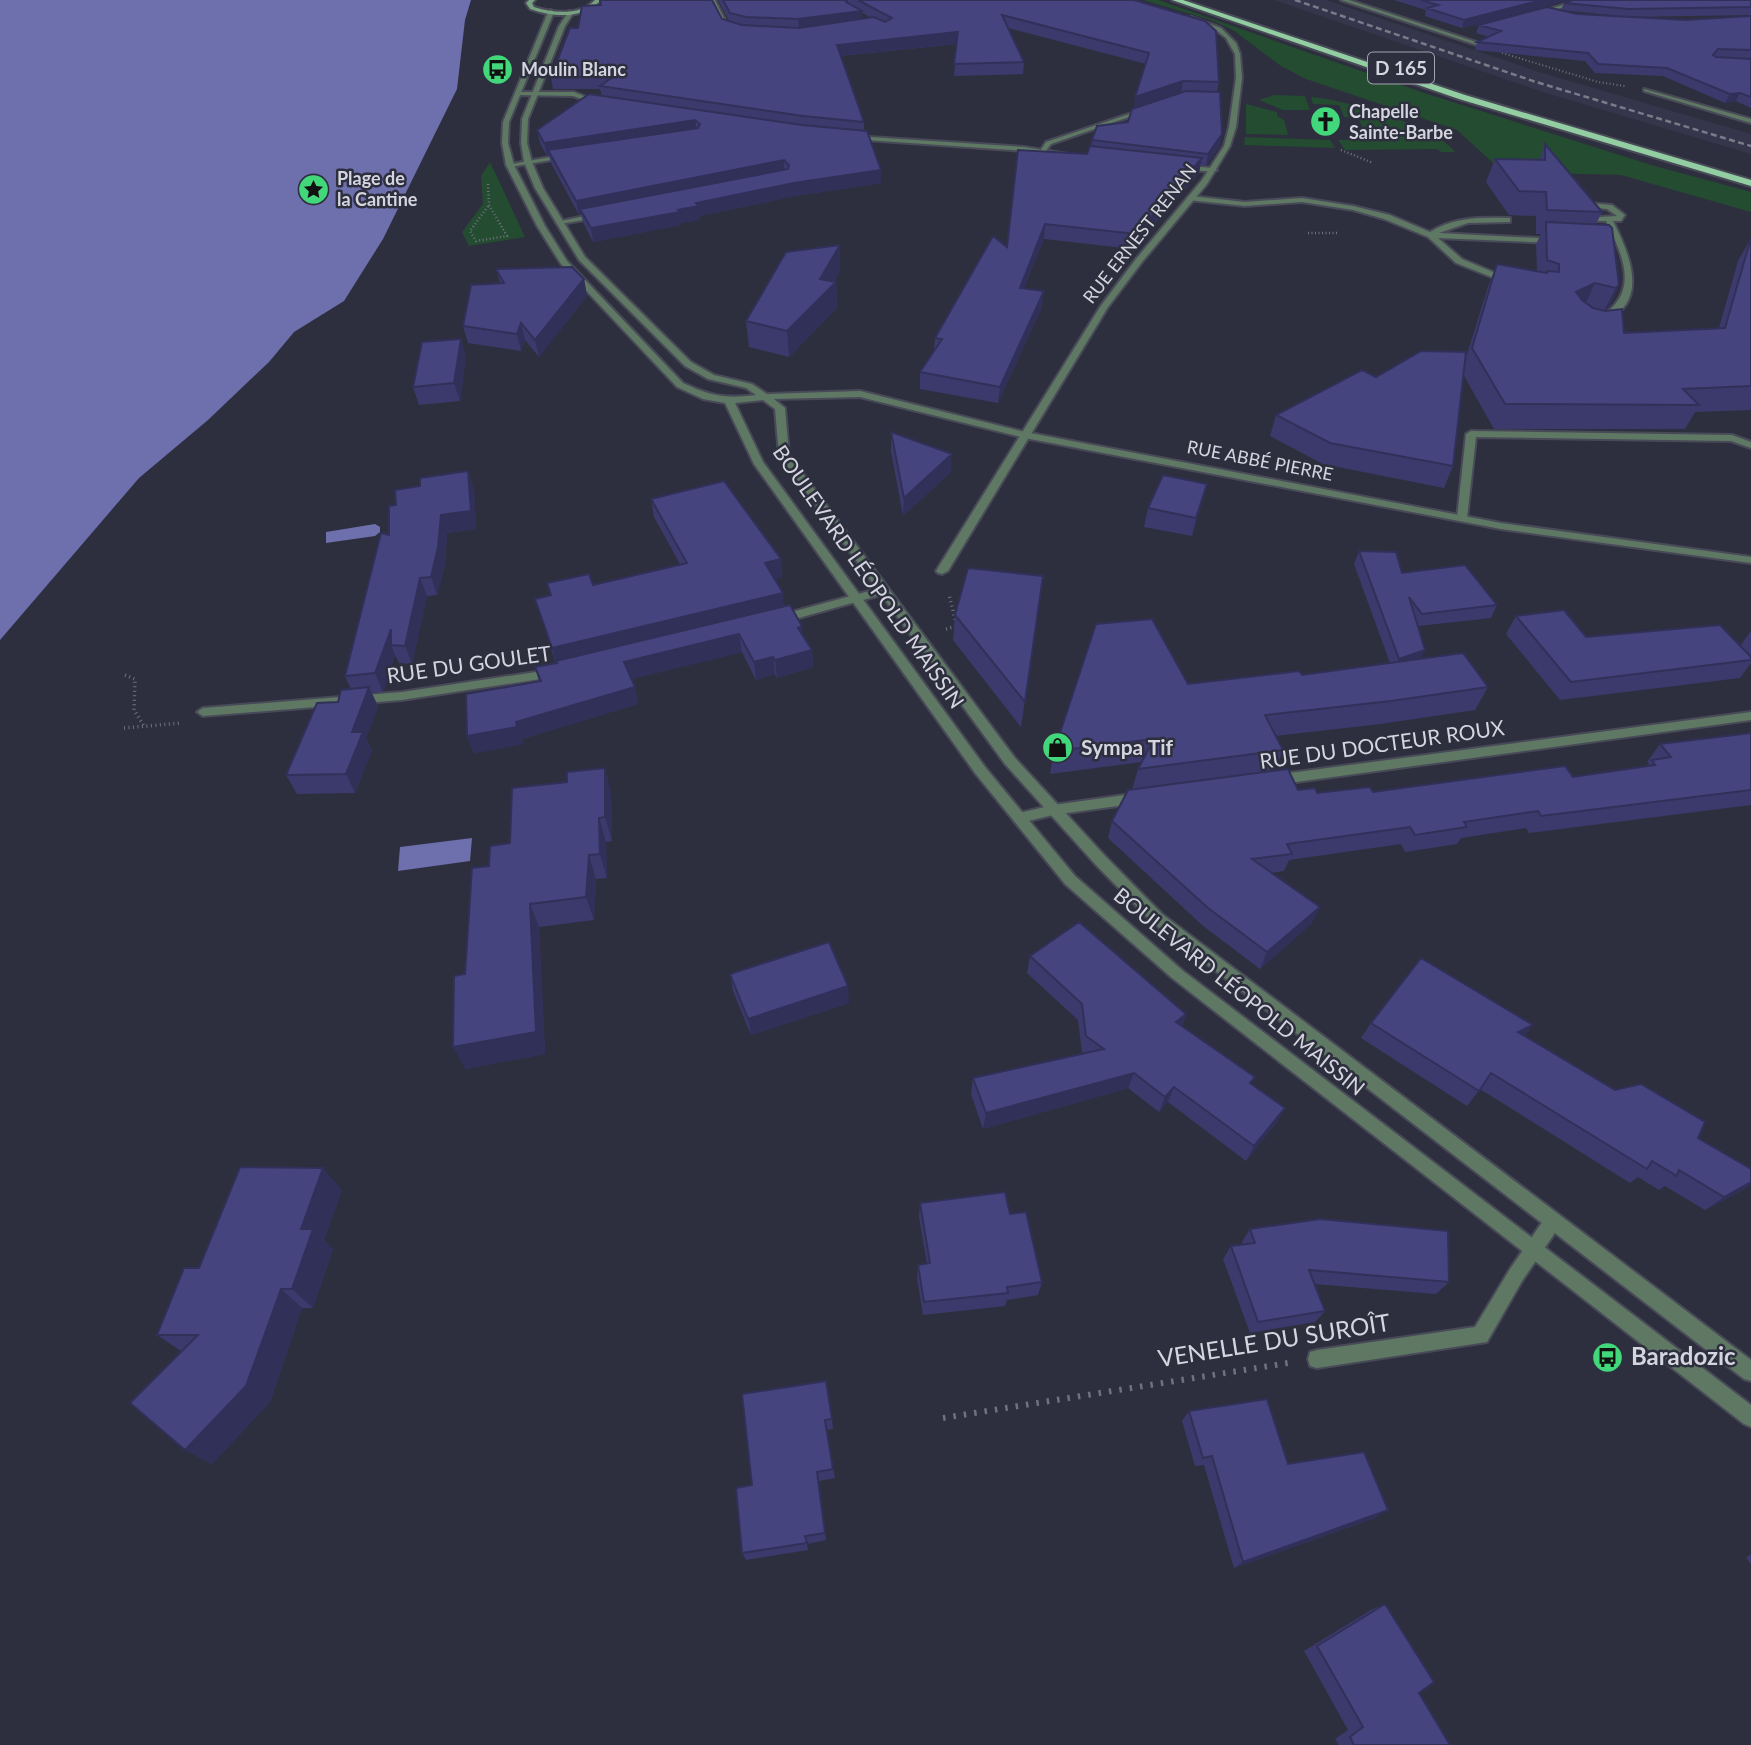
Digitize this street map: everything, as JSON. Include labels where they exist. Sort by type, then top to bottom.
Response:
[{"type":"highway","name":"D 165","points":[[1176,0],[1407,80],[1549,125],[1751,183]]},
{"type":"highway","name":"D 165","points":[[1202,0],[1481,93],[1751,173]]},
{"type":"main road","points":[[531,0],[529,3],[532,8],[571,12],[594,6],[598,0]]},
{"type":"street","points":[[712,0],[727,28],[734,32]]},
{"type":"street","points":[[1348,1],[1361,0]]},
{"type":"street","points":[[1533,15],[1585,0]]},
{"type":"street","points":[[1348,1],[1479,44]]},
{"type":"street","points":[[551,12],[506,122],[505,143],[510,164],[541,226],[564,262],[680,385],[706,397],[729,401],[764,397]]},
{"type":"street","points":[[571,12],[525,119],[524,143],[528,162],[539,188],[582,258],[688,364],[711,377],[750,386],[764,397]]},
{"type":"street","points":[[1546,12],[1558,15]]},
{"type":"street","name":"RUE ERNEST RENAN","points":[[942,570],[1080,344],[1125,276],[1191,198],[1227,147],[1240,81],[1238,56],[1233,39],[1217,27],[1185,16]]},
{"type":"street","points":[[1452,34],[1466,31]]},
{"type":"street","points":[[1646,90],[1751,121]]},
{"type":"street","points":[[517,94],[574,94],[591,102],[604,104]]},
{"type":"street","points":[[1226,99],[1236,99]]},
{"type":"street","points":[[1043,151],[1048,143],[1158,106]]},
{"type":"street","points":[[842,136],[1081,156]]},
{"type":"street","points":[[510,164],[576,155]]},
{"type":"street","points":[[1172,166],[1213,170]]},
{"type":"street","points":[[1191,198],[1262,205],[1302,200],[1325,202],[1387,217],[1431,236],[1459,261],[1483,273],[1517,284]]},
{"type":"street","points":[[560,222],[612,212]]},
{"type":"street","points":[[1431,236],[1453,223],[1507,220]]},
{"type":"street","points":[[1596,313],[1608,322],[1629,296],[1630,277],[1622,243],[1609,220]]},
{"type":"street","points":[[1431,236],[1567,241]]},
{"type":"street","points":[[1608,243],[1622,243]]},
{"type":"street","name":"RUE ABBÉ PIERRE","points":[[764,397],[860,394],[1025,435],[1462,518],[1751,560]]},
{"type":"street","name":"BOULEVARD LÉOPOLD MAISSIN","points":[[764,397],[780,408],[784,455],[1010,761],[1157,918],[1751,1372]]},
{"type":"street","name":"BOULEVARD LÉOPOLD MAISSIN","points":[[729,401],[758,461],[980,770],[1070,880],[1177,974],[1751,1417]]},
{"type":"street","points":[[1462,518],[1471,434],[1732,438],[1751,445]]},
{"type":"street","points":[[766,624],[884,591]]},
{"type":"street","name":"RUE DU GOULET","points":[[203,712],[402,696],[565,671]]},
{"type":"street","name":"RUE DU DOCTEUR ROUX","points":[[1261,782],[1751,716]]},
{"type":"street","points":[[1020,818],[1054,810],[1152,797]]},
{"type":"street","name":"VENELLE DU SUROÎT","points":[[1317,1359],[1480,1335],[1553,1221]]},
{"type":"path","points":[[1479,44],[1484,48],[1598,82],[1646,90]]},
{"type":"path","points":[[1341,150],[1373,163]]},
{"type":"path","points":[[488,184],[489,205],[507,236],[476,242],[470,231],[489,205]]},
{"type":"path","points":[[124,729],[145,726],[134,710],[135,679],[125,675]]},
{"type":"path","name":"VENELLE DU SUROÎT","points":[[943,1418],[1317,1359]]},
{"type":"shaded area","points":[[1274,0],[1326,0],[1542,73],[1751,134],[1751,154],[1546,93]]},
{"type":"green space","points":[[1143,0],[1158,0],[1424,93],[1651,165],[1751,192],[1751,212],[1621,175],[1503,172],[1457,130],[1306,79],[1281,66],[1233,30],[1211,20]]},
{"type":"green space","points":[[1274,95],[1305,96],[1310,110],[1283,110],[1259,100]]},
{"type":"green space","points":[[1311,97],[1366,108],[1410,124],[1445,142],[1455,152],[1441,152],[1437,149],[1345,150],[1338,140],[1377,140],[1366,135],[1358,117],[1344,117],[1339,105],[1313,104]]},
{"type":"green space","points":[[1246,104],[1277,112],[1277,116],[1284,120],[1288,135],[1246,134]]},
{"type":"green space","points":[[1245,137],[1330,140],[1335,148],[1244,145]]},
{"type":"green space","points":[[490,162],[525,237],[469,246],[462,232],[483,204],[481,176]]},
{"type":"water","points":[[0,0],[471,0],[465,20],[457,89],[383,239],[344,301],[294,332],[269,362],[208,420],[139,478],[0,640]]},
{"type":"water","points":[[375,524],[380,527],[380,532],[375,536],[326,543],[326,532]]},
{"type":"water","points":[[472,838],[470,861],[398,871],[400,847]]},
{"type":"building","points":[[600,0],[712,0],[722,19],[742,25],[799,28],[874,17],[885,22],[892,18],[858,0],[1134,0],[1205,21],[1216,31],[1219,82],[1183,81],[1135,97],[1149,53],[1002,15],[1024,62],[954,64],[958,32],[837,45],[864,122],[803,116],[600,86],[613,77],[551,77],[570,28],[578,28],[582,6],[601,5]]},
{"type":"building","points":[[723,0],[846,0],[862,11],[798,19],[746,17],[730,13]]},
{"type":"building","points":[[1421,0],[1542,0],[1464,20],[1427,8],[1438,5]]},
{"type":"building","points":[[1573,0],[1751,0],[1751,7],[1628,9],[1564,3]]},
{"type":"building","points":[[1547,7],[1577,14],[1686,20],[1751,16],[1751,50],[1718,49],[1713,55],[1751,59],[1751,97],[1740,93],[1730,94],[1667,68],[1598,64],[1588,53],[1477,42],[1501,31],[1479,25]]},
{"type":"building","points":[[1186,91],[1220,92],[1222,134],[1208,154],[1092,140],[1097,126],[1128,122],[1132,109]]},
{"type":"building","points":[[589,94],[802,125],[867,131],[881,170],[794,183],[696,203],[699,206],[678,210],[680,212],[591,228],[580,209],[788,169],[789,165],[784,160],[576,201],[548,150],[698,128],[700,124],[695,120],[544,143],[537,130]]},
{"type":"building","points":[[1545,144],[1602,212],[1547,210],[1546,192],[1519,191],[1495,159],[1545,160]]},
{"type":"building","points":[[1090,146],[1202,158],[1136,234],[1045,224],[1020,288],[1044,291],[1000,387],[920,372],[942,339],[935,338],[993,236],[1007,247],[1018,150],[1087,154]]},
{"type":"building","points":[[1546,222],[1609,225],[1612,228],[1619,285],[1616,288],[1595,283],[1576,292],[1593,308],[1605,311],[1622,309],[1624,333],[1725,328],[1751,238],[1751,386],[1683,389],[1699,405],[1505,404],[1472,348],[1497,264],[1547,273],[1559,272],[1559,264],[1547,260]]},
{"type":"building","points":[[840,245],[820,279],[836,282],[787,331],[746,321],[786,252]]},
{"type":"building","points":[[572,267],[584,279],[535,340],[521,323],[517,334],[463,326],[471,285],[504,283],[496,269]]},
{"type":"building","points":[[461,339],[454,383],[413,387],[422,342]]},
{"type":"building","points":[[1421,351],[1466,352],[1453,466],[1330,443],[1276,415],[1362,370],[1376,377]]},
{"type":"building","points":[[891,432],[952,454],[904,498]]},
{"type":"building","points":[[468,471],[471,511],[441,515],[438,547],[431,577],[420,578],[405,646],[391,645],[391,629],[375,673],[345,676],[381,533],[389,535],[389,506],[396,505],[395,490],[420,486],[420,478]]},
{"type":"building","points":[[1163,475],[1207,484],[1196,518],[1148,508]]},
{"type":"building","points":[[724,481],[781,559],[765,563],[783,593],[552,648],[535,599],[551,595],[547,583],[589,574],[593,585],[687,563],[651,499]]},
{"type":"building","points":[[1359,551],[1396,552],[1402,573],[1465,565],[1497,605],[1422,614],[1409,597],[1425,650],[1399,659]]},
{"type":"building","points":[[968,568],[1043,576],[1025,702],[955,615]]},
{"type":"building","points":[[790,605],[802,626],[798,628],[812,650],[775,660],[773,657],[754,662],[739,634],[624,662],[635,687],[516,722],[517,727],[467,736],[466,694],[541,681],[535,667],[557,663],[556,661]]},
{"type":"building","points":[[1564,610],[1586,637],[1720,625],[1751,660],[1571,682],[1516,616]]},
{"type":"building","points":[[1152,619],[1188,684],[1299,671],[1302,675],[1463,653],[1488,687],[1265,715],[1283,750],[1138,769],[1154,739],[1054,751],[1096,624]]},
{"type":"building","points":[[369,687],[352,732],[363,732],[346,774],[286,775],[317,703],[338,702],[341,690]]},
{"type":"building","points":[[1751,733],[1751,790],[1541,816],[1538,811],[1464,822],[1467,827],[1415,835],[1410,827],[1287,844],[1292,854],[1252,859],[1320,907],[1267,952],[1208,908],[1112,821],[1128,790],[1288,769],[1298,790],[1315,788],[1317,793],[1370,787],[1373,792],[1565,766],[1573,777],[1655,765],[1652,760],[1671,757],[1660,744]]},
{"type":"building","points":[[605,768],[605,817],[599,818],[600,854],[589,855],[586,897],[530,904],[536,1032],[453,1047],[454,976],[465,974],[472,868],[489,866],[490,846],[510,843],[512,788],[567,782],[567,772]]},
{"type":"building","points":[[1079,922],[1186,1014],[1176,1022],[1255,1077],[1250,1083],[1285,1108],[1254,1146],[1174,1087],[1165,1097],[1134,1073],[986,1113],[973,1078],[1104,1049],[1086,1036],[1082,1004],[1030,956]]},
{"type":"building","points":[[829,942],[848,986],[748,1019],[730,974]]},
{"type":"building","points":[[1421,958],[1533,1025],[1518,1032],[1615,1090],[1641,1084],[1705,1122],[1698,1138],[1751,1169],[1751,1182],[1724,1197],[1679,1170],[1677,1176],[1652,1161],[1647,1169],[1491,1073],[1479,1091],[1371,1023]]},
{"type":"building","points":[[240,1167],[323,1168],[301,1229],[313,1229],[292,1289],[281,1289],[246,1386],[185,1450],[130,1403],[198,1335],[157,1335],[184,1268],[199,1268]]},
{"type":"building","points":[[1005,1192],[1010,1214],[1026,1212],[1042,1282],[1007,1287],[1008,1293],[924,1302],[918,1265],[930,1263],[920,1203]]},
{"type":"building","points":[[1320,1219],[1448,1231],[1449,1282],[1309,1270],[1325,1311],[1258,1322],[1231,1246],[1255,1243],[1250,1229]]},
{"type":"building","points":[[826,1381],[832,1419],[825,1420],[833,1469],[817,1472],[825,1533],[805,1536],[807,1543],[742,1553],[736,1488],[752,1485],[742,1394]]},
{"type":"building","points":[[1267,1399],[1288,1464],[1364,1452],[1388,1510],[1243,1562],[1212,1456],[1203,1458],[1189,1411]]},
{"type":"building","points":[[1385,1604],[1434,1682],[1419,1693],[1450,1745],[1354,1745],[1350,1737],[1363,1727],[1317,1646]]},
{"type":"railway","points":[[1295,0],[1536,82],[1751,146]]},
{"type":"place","name":"Moulin Blanc","points":[[498,70]]},
{"type":"place","name":"Chapelle Sainte-Barbe","points":[[1326,122]]},
{"type":"place","name":"Plage de la Cantine","points":[[314,189]]},
{"type":"place","name":"Sympa Tif","points":[[1058,748]]},
{"type":"place","name":"Baradozic","points":[[1608,1357]]}]
